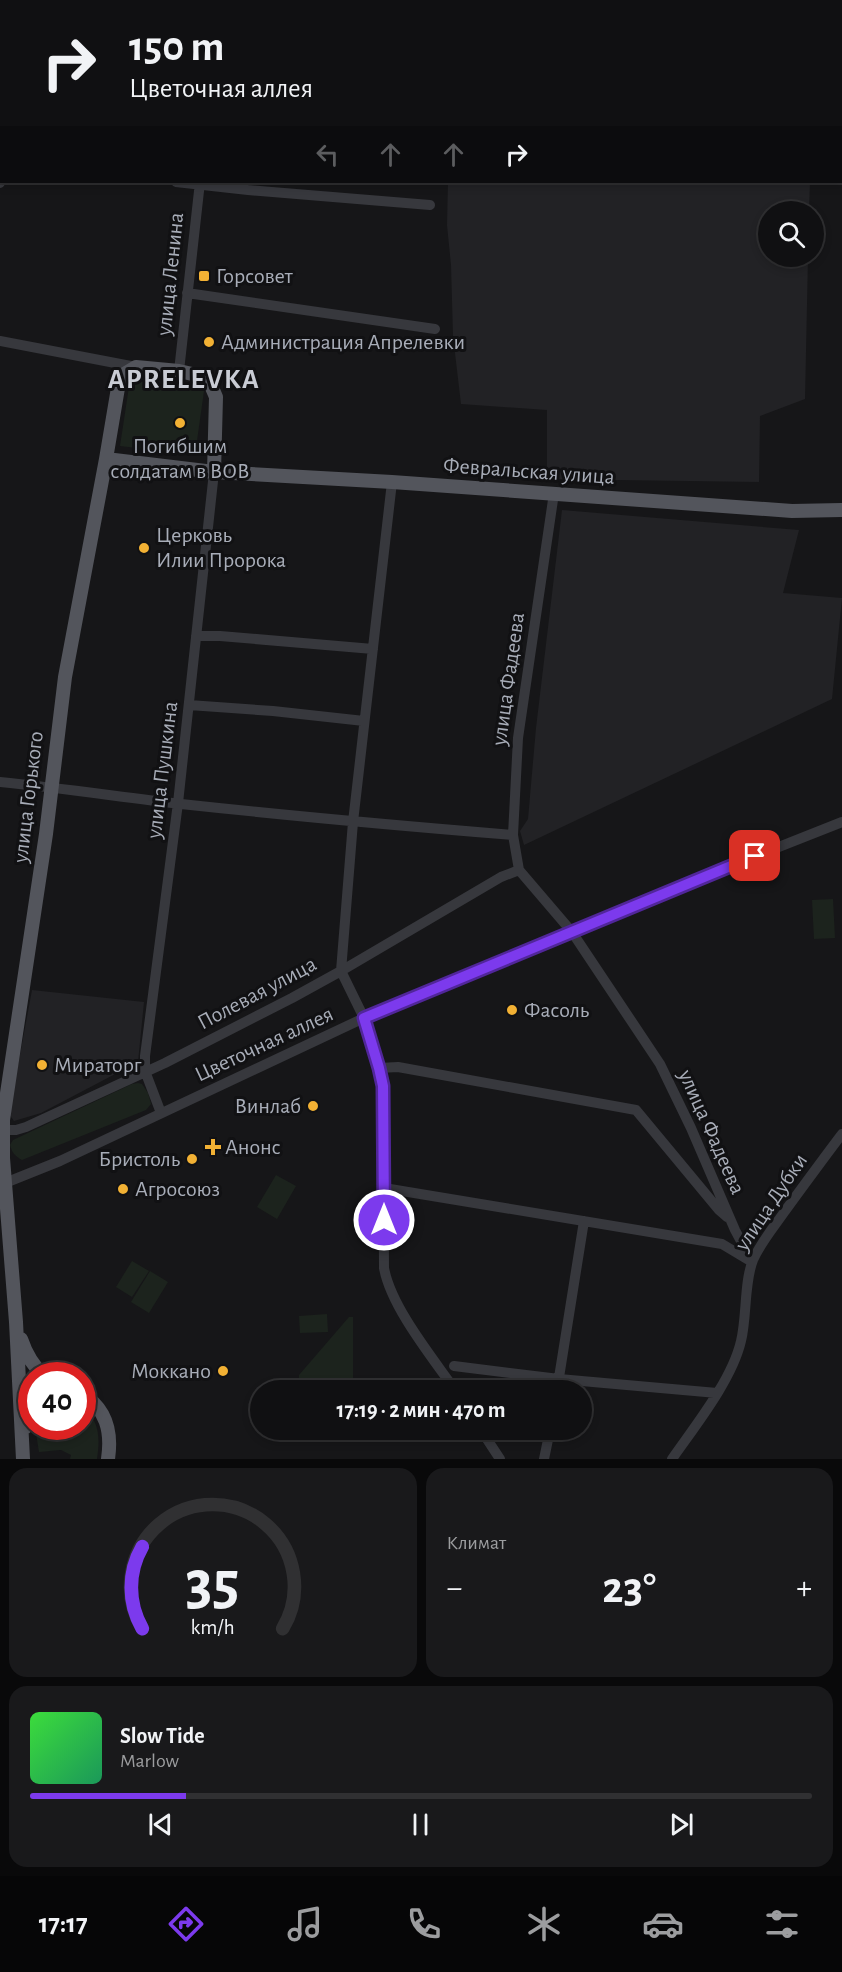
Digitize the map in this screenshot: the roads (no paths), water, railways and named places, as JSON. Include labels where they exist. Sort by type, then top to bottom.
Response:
[{"type":"main road","points":[[136,367],[179,370],[201,376],[210,383],[216,397],[214,472]]},
{"type":"main road","name":"улица Горького","points":[[16,1322],[2,1130],[46,834],[50,787],[67,666],[118,382],[122,376],[136,367]]},
{"type":"main road","name":"Февральская улица","points":[[106,459],[214,472],[392,482],[792,511],[842,510]]},
{"type":"main road","points":[[16,1322],[27,1355],[33,1362]]},
{"type":"main road","points":[[16,1322],[23,1362]]},
{"type":"main road","points":[[96,1404],[105,1416],[109,1435],[108,1459]]},
{"type":"main road","points":[[23,1440],[23,1459]]},
{"type":"main road","points":[[23,1459],[25,1440]]},
{"type":"street","points":[[200,183],[430,205]]},
{"type":"street","name":"улица Ленина","points":[[179,370],[200,183]]},
{"type":"street","points":[[188,293],[435,329]]},
{"type":"street","points":[[0,341],[136,367]]},
{"type":"street","name":"улица Пушкина","points":[[145,1071],[145,1056],[178,803],[214,472]]},
{"type":"street","points":[[392,482],[352,822],[341,971],[364,1018],[379,1068],[384,1109],[384,1268],[386,1283],[402,1312],[448,1380]]},
{"type":"street","name":"улица Фадеева","points":[[554,494],[518,738],[513,835],[519,870],[572,932],[660,1064],[691,1128],[730,1219],[752,1262]]},
{"type":"street","points":[[196,636],[373,649]]},
{"type":"street","points":[[189,705],[364,721]]},
{"type":"street","points":[[0,783],[352,822],[513,835]]},
{"type":"street","name":"Цветочная аллея","points":[[5,1184],[60,1161],[364,1018],[842,822]]},
{"type":"street","name":"Полевая улица","points":[[2,1130],[26,1127],[186,1052],[341,971],[501,877],[519,870]]},
{"type":"street","points":[[379,1068],[398,1067],[636,1110],[719,1210],[730,1219]]},
{"type":"street","points":[[145,1071],[161,1113]]},
{"type":"street","name":"улица Дубки","points":[[672,1459],[717,1393],[741,1344],[752,1262],[763,1241],[842,1134]]},
{"type":"street","points":[[384,1188],[722,1244],[752,1262]]},
{"type":"street","points":[[559,1379],[584,1221]]},
{"type":"street","points":[[454,1366],[559,1379],[717,1393]]},
{"type":"street","points":[[488,1440],[500,1459]]},
{"type":"street","points":[[544,1459],[548,1440]]},
{"type":"place","name":"Горсовет","points":[[204,276]]},
{"type":"place","name":"Администрация Апрелевки","points":[[209,342]]},
{"type":"place","name":"Погибшим солдатам в ВОВ","points":[[180,423]]},
{"type":"place","name":"Церковь Илии Пророка","points":[[144,548]]},
{"type":"place","name":"Фасоль","points":[[512,1010]]},
{"type":"place","name":"Мираторг","points":[[42,1065]]},
{"type":"place","name":"Винлаб","points":[[313,1106]]},
{"type":"place","name":"Анонс","points":[[213,1147]]},
{"type":"place","name":"Бристоль","points":[[192,1159]]},
{"type":"place","name":"Агросоюз","points":[[123,1189]]},
{"type":"place","name":"Моккано","points":[[223,1371]]},
{"type":"district","name":"APRELEVKA","points":[[184,380]]}]
